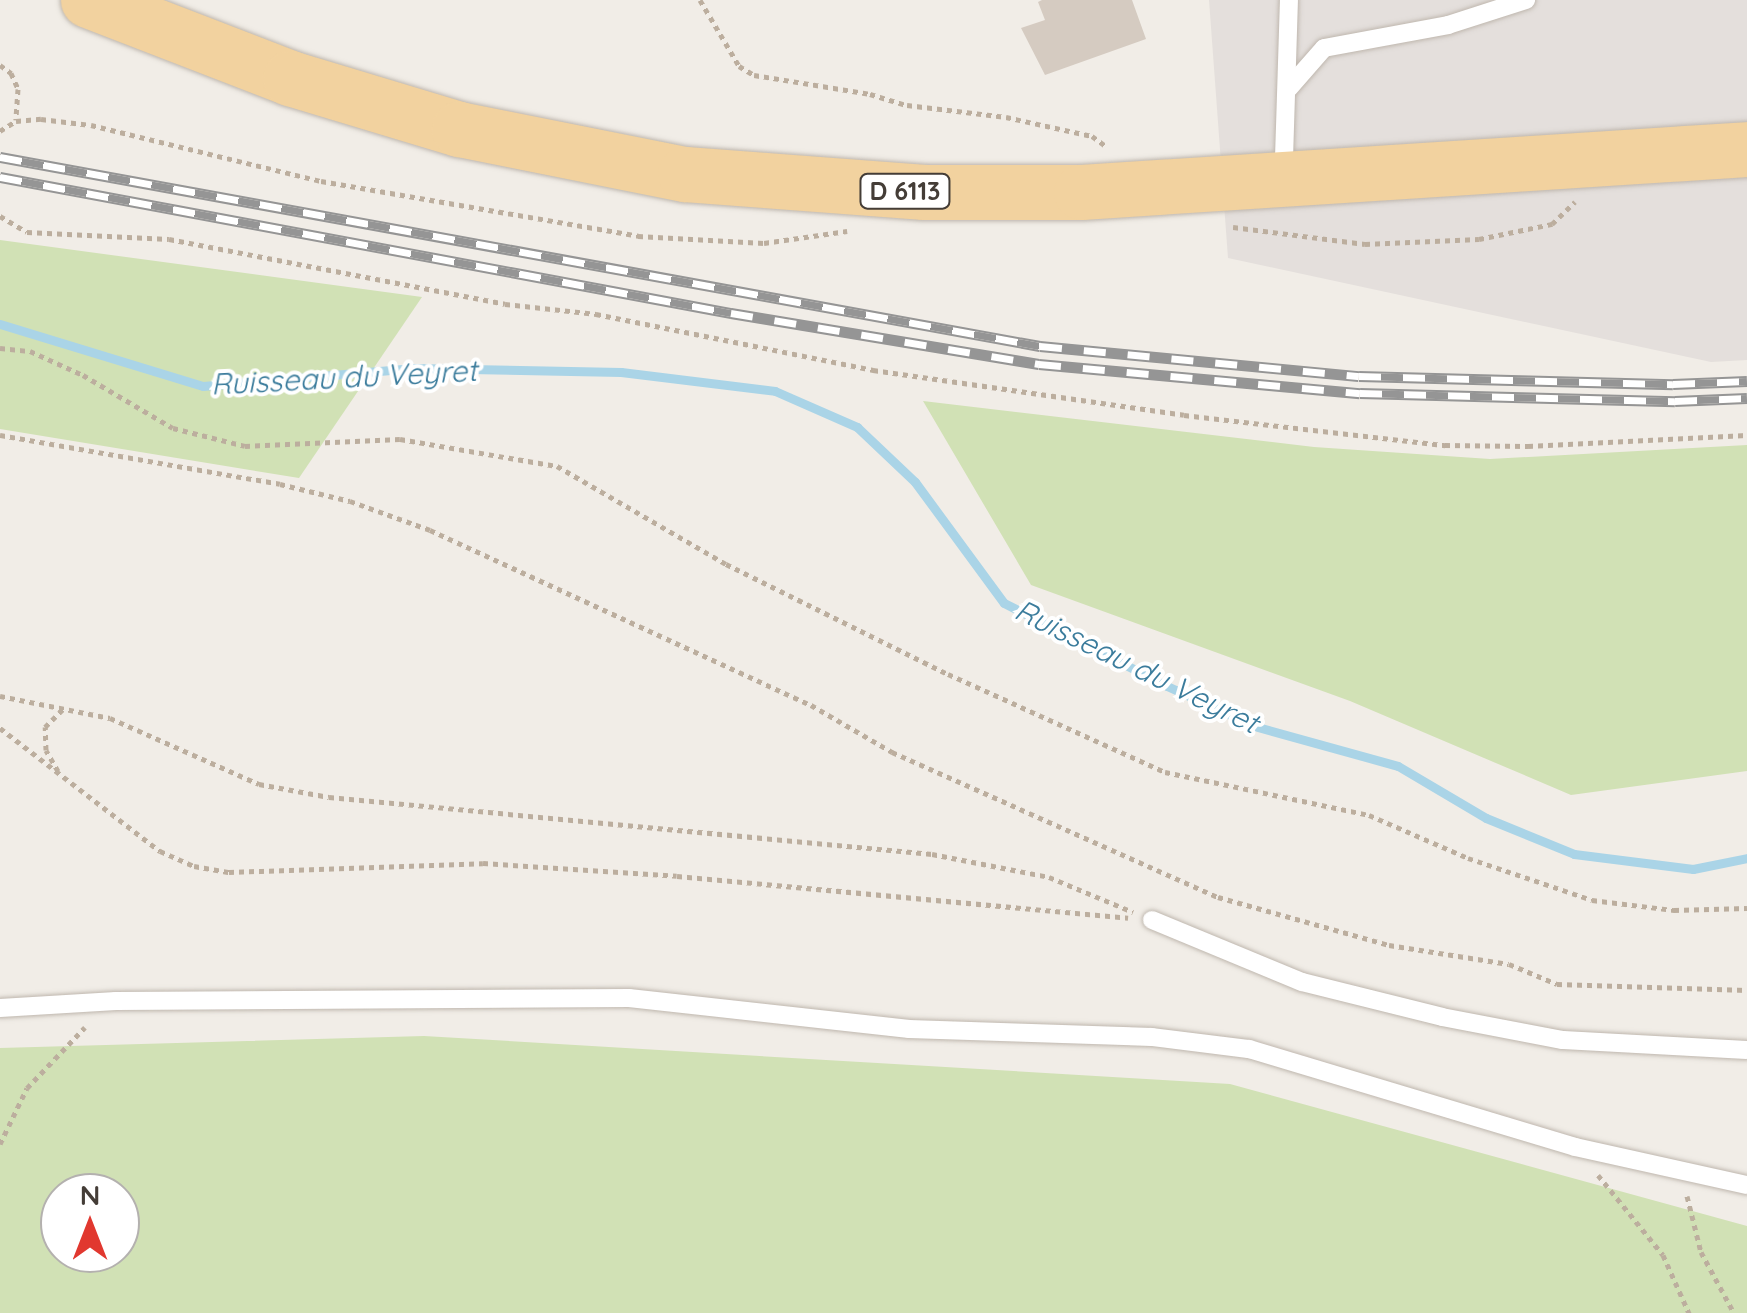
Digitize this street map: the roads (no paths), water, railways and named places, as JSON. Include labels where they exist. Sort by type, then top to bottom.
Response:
[{"type":"main road","name":"D 6113","points":[[88,0],[290,78],[459,130],[685,174],[924,192],[1082,192],[1747,149]]},
{"type":"main road","name":"D 6113","points":[[152,0],[286,55],[505,118],[740,157],[974,170],[1284,158],[1747,127]]},
{"type":"lane","points":[[1284,158],[1289,0]]},
{"type":"lane","points":[[1289,88],[1324,48],[1448,26],[1526,0]]},
{"type":"lane","points":[[1401,174],[1747,164]]},
{"type":"lane","points":[[1152,920],[1302,982],[1442,1017],[1563,1040],[1747,1050]]},
{"type":"lane","points":[[0,1008],[116,1000],[629,998],[909,1029],[1152,1037],[1249,1049],[1575,1147],[1747,1185]]},
{"type":"waterway","name":"Ruisseau du Veyret","points":[[0,324],[203,386],[414,368],[621,372],[775,391],[857,427],[915,482],[1004,603],[1167,686],[1254,726],[1398,766],[1486,818],[1574,854],[1693,869],[1747,858]]},
{"type":"railway","points":[[0,157],[1040,346],[1359,376],[1673,384],[1747,381]]},
{"type":"railway","points":[[0,177],[731,313],[1039,364],[1360,393],[1675,401],[1747,398]]}]
